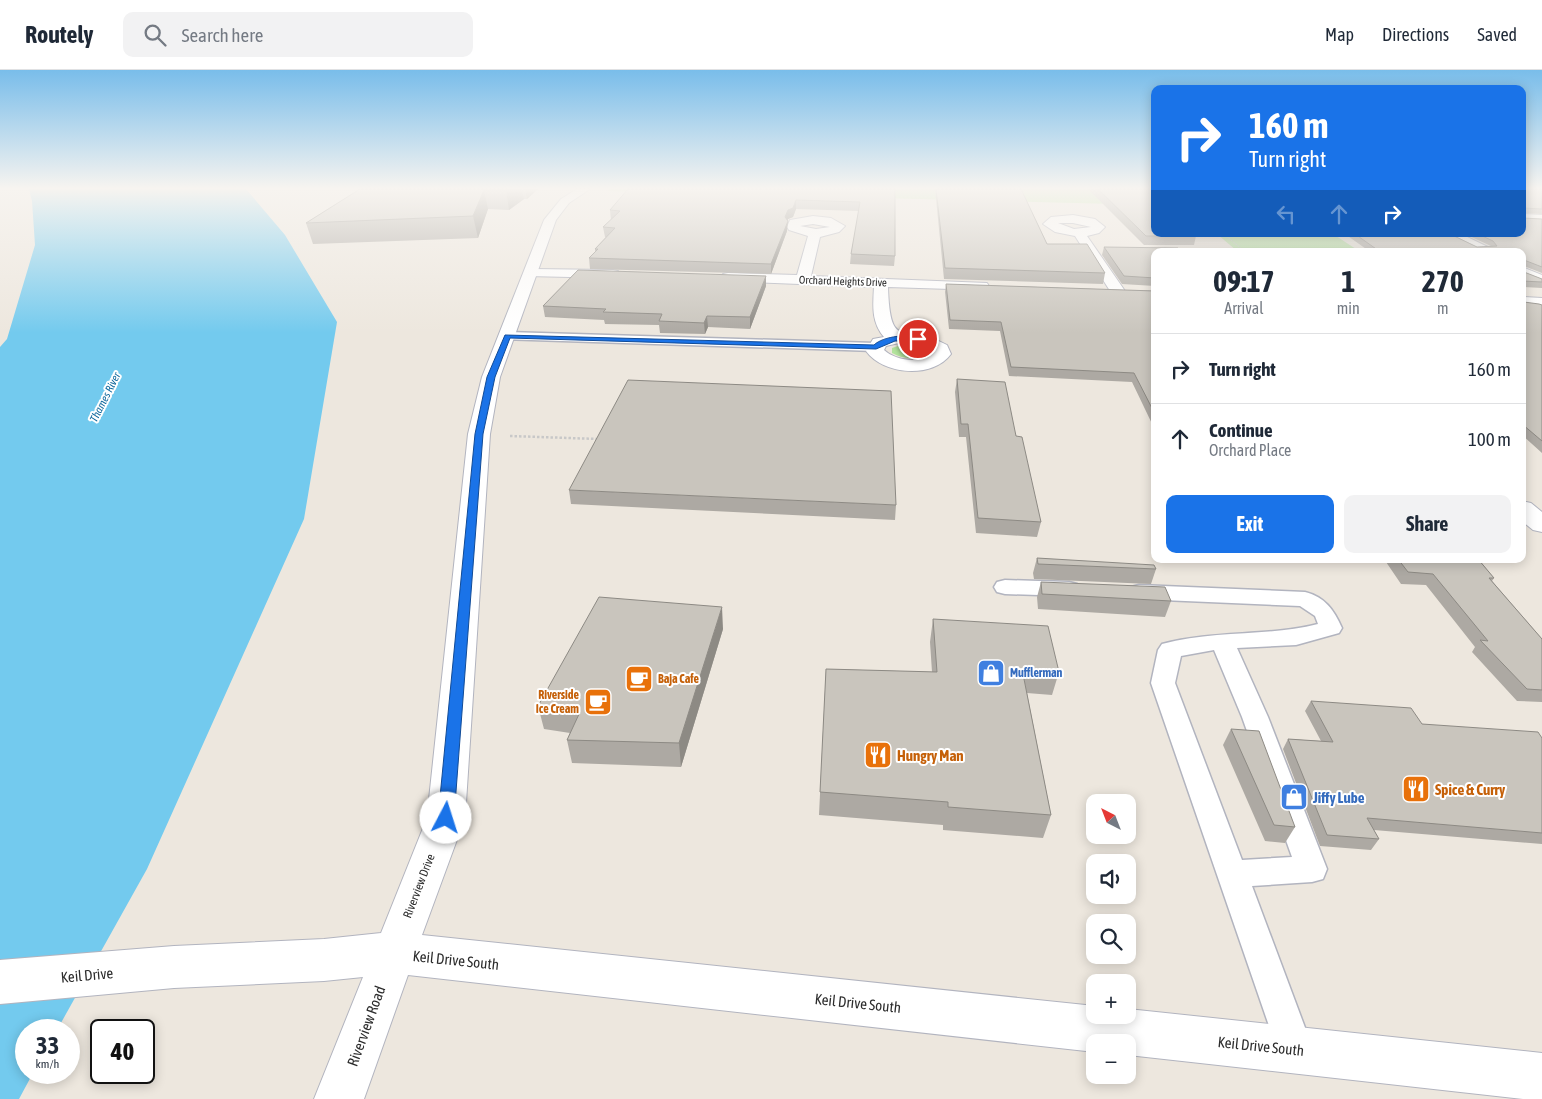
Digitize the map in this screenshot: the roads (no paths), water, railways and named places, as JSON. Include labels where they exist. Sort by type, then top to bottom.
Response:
[{"type":"street","name":"Riverview Drive","points":[[393,953],[446,818],[479,434],[491,377],[507,336],[511,320],[532,273],[543,237]]},
{"type":"street","points":[[803,280],[814,237]]},
{"type":"street","points":[[1081,237],[1117,291]]},
{"type":"street","points":[[1458,237],[1479,248]]},
{"type":"street","points":[[532,273],[624,274]]},
{"type":"street","points":[[1526,273],[1542,281]]},
{"type":"street","name":"Orchard Heights Drive","points":[[714,277],[1000,287]]},
{"type":"street","points":[[881,283],[882,319],[886,331],[895,339]]},
{"type":"street","points":[[1097,290],[1136,291]]},
{"type":"street","points":[[1526,302],[1542,303]]},
{"type":"street","points":[[895,339],[918,339],[928,342],[941,349],[942,354],[940,358],[933,362],[902,364],[883,359],[875,351],[879,343],[895,339]]},
{"type":"street","points":[[1526,511],[1542,525]]},
{"type":"street","name":"Keil Drive South","points":[[174,967],[324,960],[393,953],[1542,1076]]},
{"type":"street","name":"Riverview Road","points":[[340,1099],[393,953]]},
{"type":"street","name":"Keil Drive","points":[[0,982],[174,967]]},
{"type":"lane","points":[[507,336],[876,347]]},
{"type":"lane","points":[[1005,586],[1305,598],[1324,612],[1331,628],[1296,637],[1222,641],[1170,650],[1163,683],[1295,1049]]},
{"type":"lane","points":[[1222,641],[1256,717],[1312,869],[1231,874]]},
{"type":"water","name":"Thames River","points":[[34,237],[286,237],[337,322],[304,519],[147,869],[63,1019],[15,1019],[15,1084],[27,1084],[19,1099],[0,1099],[0,347],[7,339],[35,245]]},
{"type":"place","name":"Mufflerman","points":[[991,673]]},
{"type":"place","name":"Baja Cafe","points":[[639,679]]},
{"type":"place","name":"Riverside Ice Cream","points":[[598,702]]},
{"type":"place","name":"Hungry Man","points":[[878,755]]},
{"type":"place","name":"Spice & Curry","points":[[1416,789]]},
{"type":"place","name":"Jiffy Lube","points":[[1294,797]]}]
